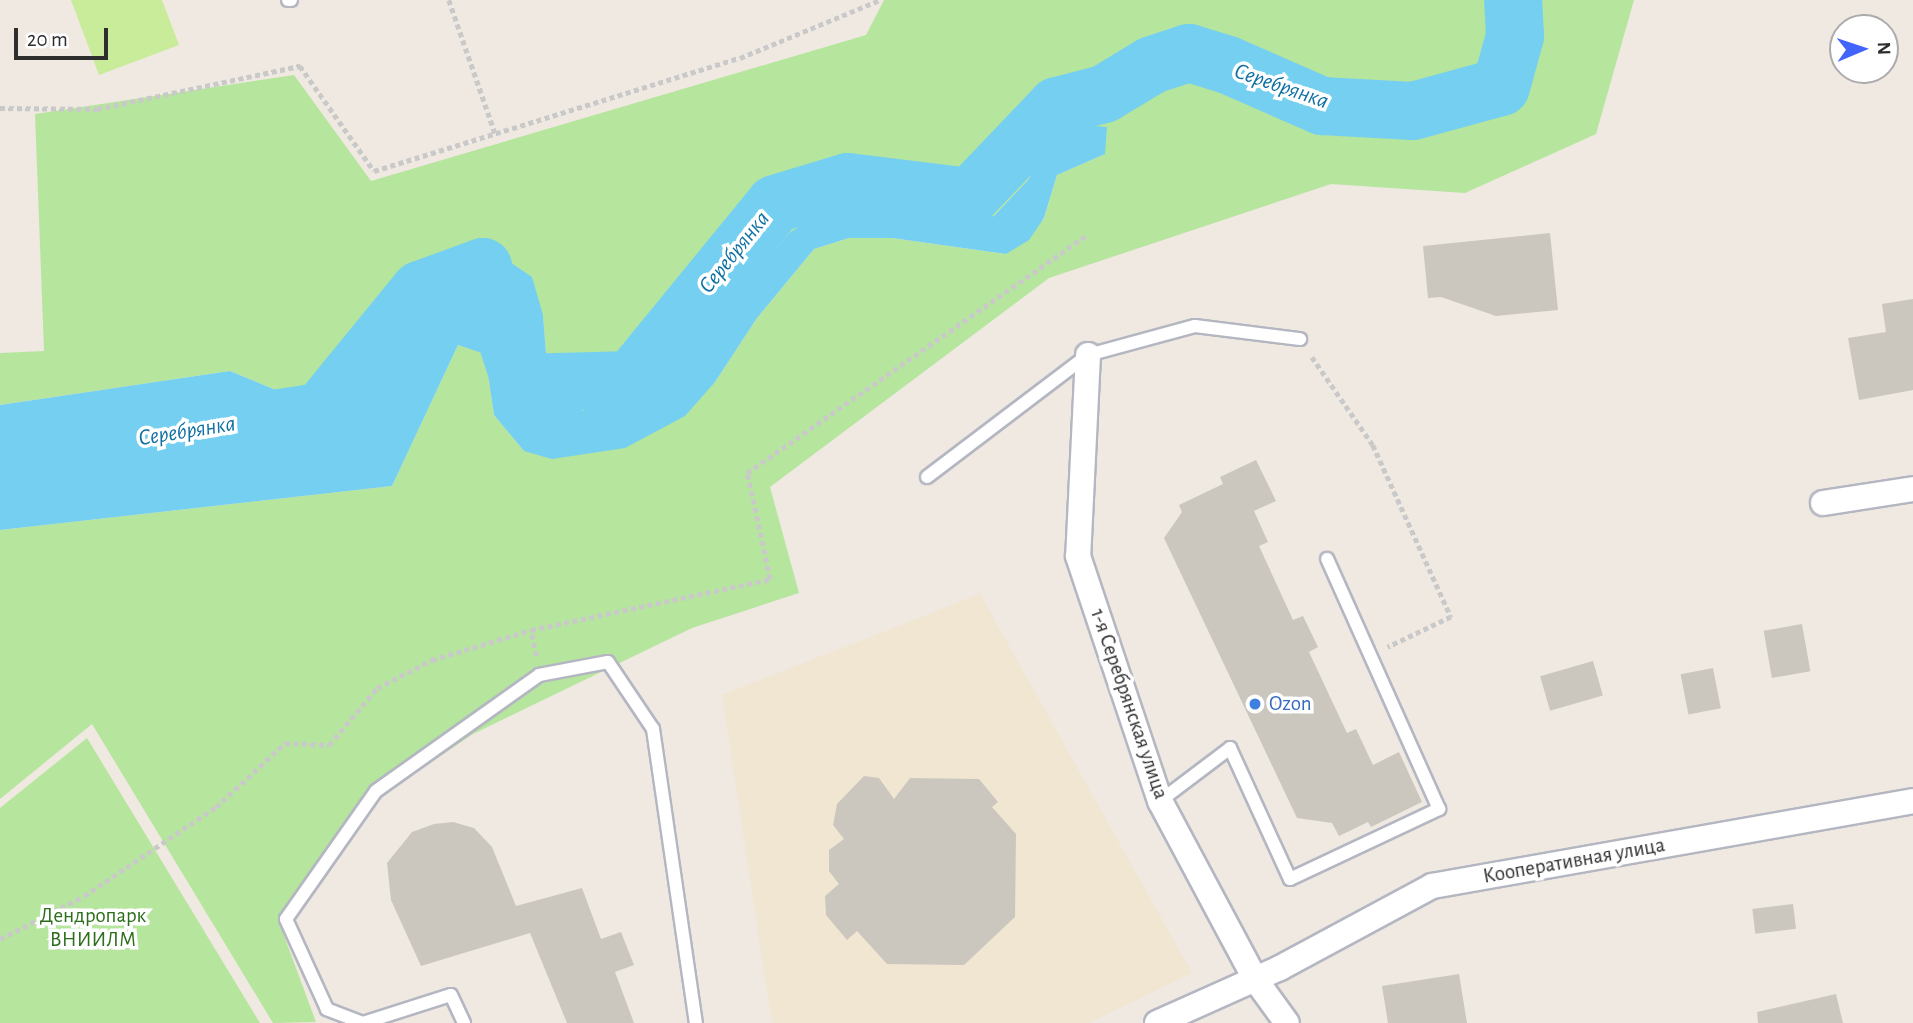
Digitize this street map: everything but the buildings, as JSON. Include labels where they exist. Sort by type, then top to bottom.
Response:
[{"type":"street","name":"1-я Серебрянская улица","points":[[1088,355],[1078,556],[1160,801],[1255,979],[1287,1023]]},
{"type":"street","points":[[1823,503],[1913,489]]},
{"type":"street","name":"Кооперативная улица","points":[[1157,1023],[1255,979],[1432,886],[1913,801]]},
{"type":"lane","points":[[927,477],[1088,355],[1195,326],[1300,339]]},
{"type":"lane","points":[[1160,801],[1230,748],[1290,879],[1439,809],[1368,656],[1327,559]]},
{"type":"lane","points":[[464,1023],[451,995],[363,1023],[327,1009],[286,919],[376,791],[539,675],[608,662],[653,729],[696,1023]]},
{"type":"path","points":[[449,0],[495,134]]},
{"type":"path","points":[[0,108],[97,109],[300,66],[374,171],[740,58],[880,0]]},
{"type":"path","points":[[0,939],[85,896],[216,807],[285,743],[329,745],[377,688],[432,660],[531,631],[770,579],[747,473],[1087,235]]},
{"type":"path","points":[[1300,339],[1373,445],[1451,617],[1368,656]]},
{"type":"path","points":[[531,631],[539,675]]},
{"type":"shaded area","points":[[980,594],[1192,973],[1089,1023],[772,1023],[722,695]]},
{"type":"green space","points":[[71,0],[162,0],[179,45],[99,75]]},
{"type":"green space","points":[[884,0],[1634,0],[1596,134],[1465,193],[1331,184],[1049,278],[770,487],[799,593],[692,628],[473,734],[381,796],[283,933],[316,1022],[273,1023],[92,724],[0,799],[0,530],[392,486],[458,345],[485,353],[494,415],[524,451],[715,382],[757,318],[814,249],[849,238],[892,238],[1006,254],[1044,219],[1057,175],[1105,154],[1060,129],[1028,180],[994,216],[969,220],[878,203],[789,233],[673,370],[621,397],[583,411],[549,391],[543,315],[452,271],[357,398],[322,409],[230,371],[0,405],[0,353],[44,351],[35,114],[294,75],[371,181],[866,35]]},
{"type":"green space","name":"Дендропарк ВНИИЛМ","points":[[87,738],[260,1023],[0,1023],[0,808]]},
{"type":"water","points":[[1082,125],[1107,127],[1105,154],[1057,175],[1044,218],[1029,240],[1006,254],[892,238],[849,238],[814,249],[757,318],[715,382],[685,416],[625,448],[552,459],[524,451],[494,415],[485,354],[458,345],[392,486],[0,530],[0,405],[230,371],[322,409],[357,398],[452,271],[498,254],[532,277],[543,315],[549,391],[583,411],[621,397],[673,370],[789,233],[813,218],[878,203],[969,220],[994,216],[1028,180],[1060,129]]},
{"type":"waterway","name":"Серебрянка","points":[[245,423],[320,412],[420,290],[483,267],[521,383],[631,380],[775,204],[848,182],[970,197],[1057,106],[1104,94],[1152,65],[1189,53],[1228,65],[1322,106],[1413,111],[1501,87],[1515,36],[1513,0]]},
{"type":"place","name":"Ozon","points":[[1255,704]]}]
